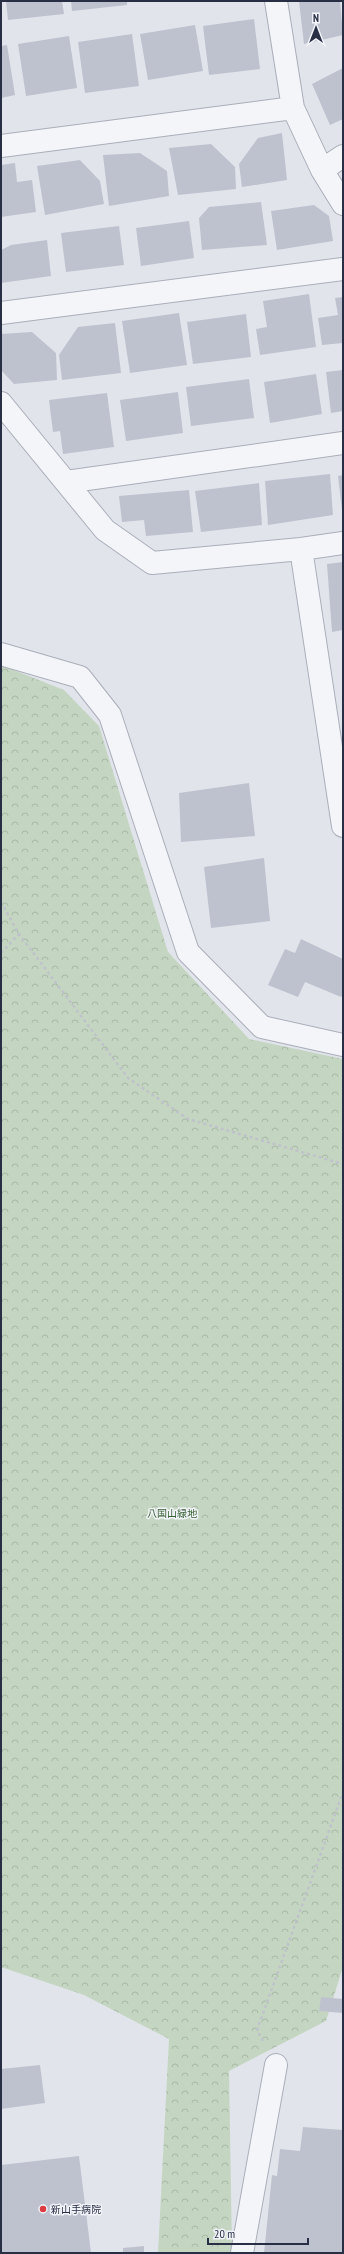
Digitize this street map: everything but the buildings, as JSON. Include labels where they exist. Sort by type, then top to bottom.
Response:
[{"type":"street","points":[[276,1],[293,108],[322,170],[343,204]]},
{"type":"street","points":[[1,146],[293,108]]},
{"type":"street","points":[[322,170],[343,156]]},
{"type":"street","points":[[1,313],[343,269]]},
{"type":"street","points":[[1,403],[105,530],[152,563],[301,549],[343,543]]},
{"type":"street","points":[[66,482],[343,443]]},
{"type":"street","points":[[301,549],[343,826]]},
{"type":"street","points":[[1,654],[80,677],[110,715],[188,952],[262,1027],[343,1045]]},
{"type":"street","points":[[242,2253],[276,2065]]},
{"type":"path","points":[[1,902],[19,934],[128,1078],[188,1119],[343,1164]]},
{"type":"path","points":[[1,953],[19,934]]},
{"type":"path","points":[[276,2065],[257,2030],[343,1792]]},
{"type":"green space","name":"八国山緑地","points":[[1,665],[64,690],[99,726],[168,952],[249,1039],[343,1059],[343,1967],[326,2021],[229,2071],[232,2253],[158,2253],[169,2039],[84,1995],[1,1967]]},
{"type":"place","name":"新山手病院","points":[[43,2209]]}]
